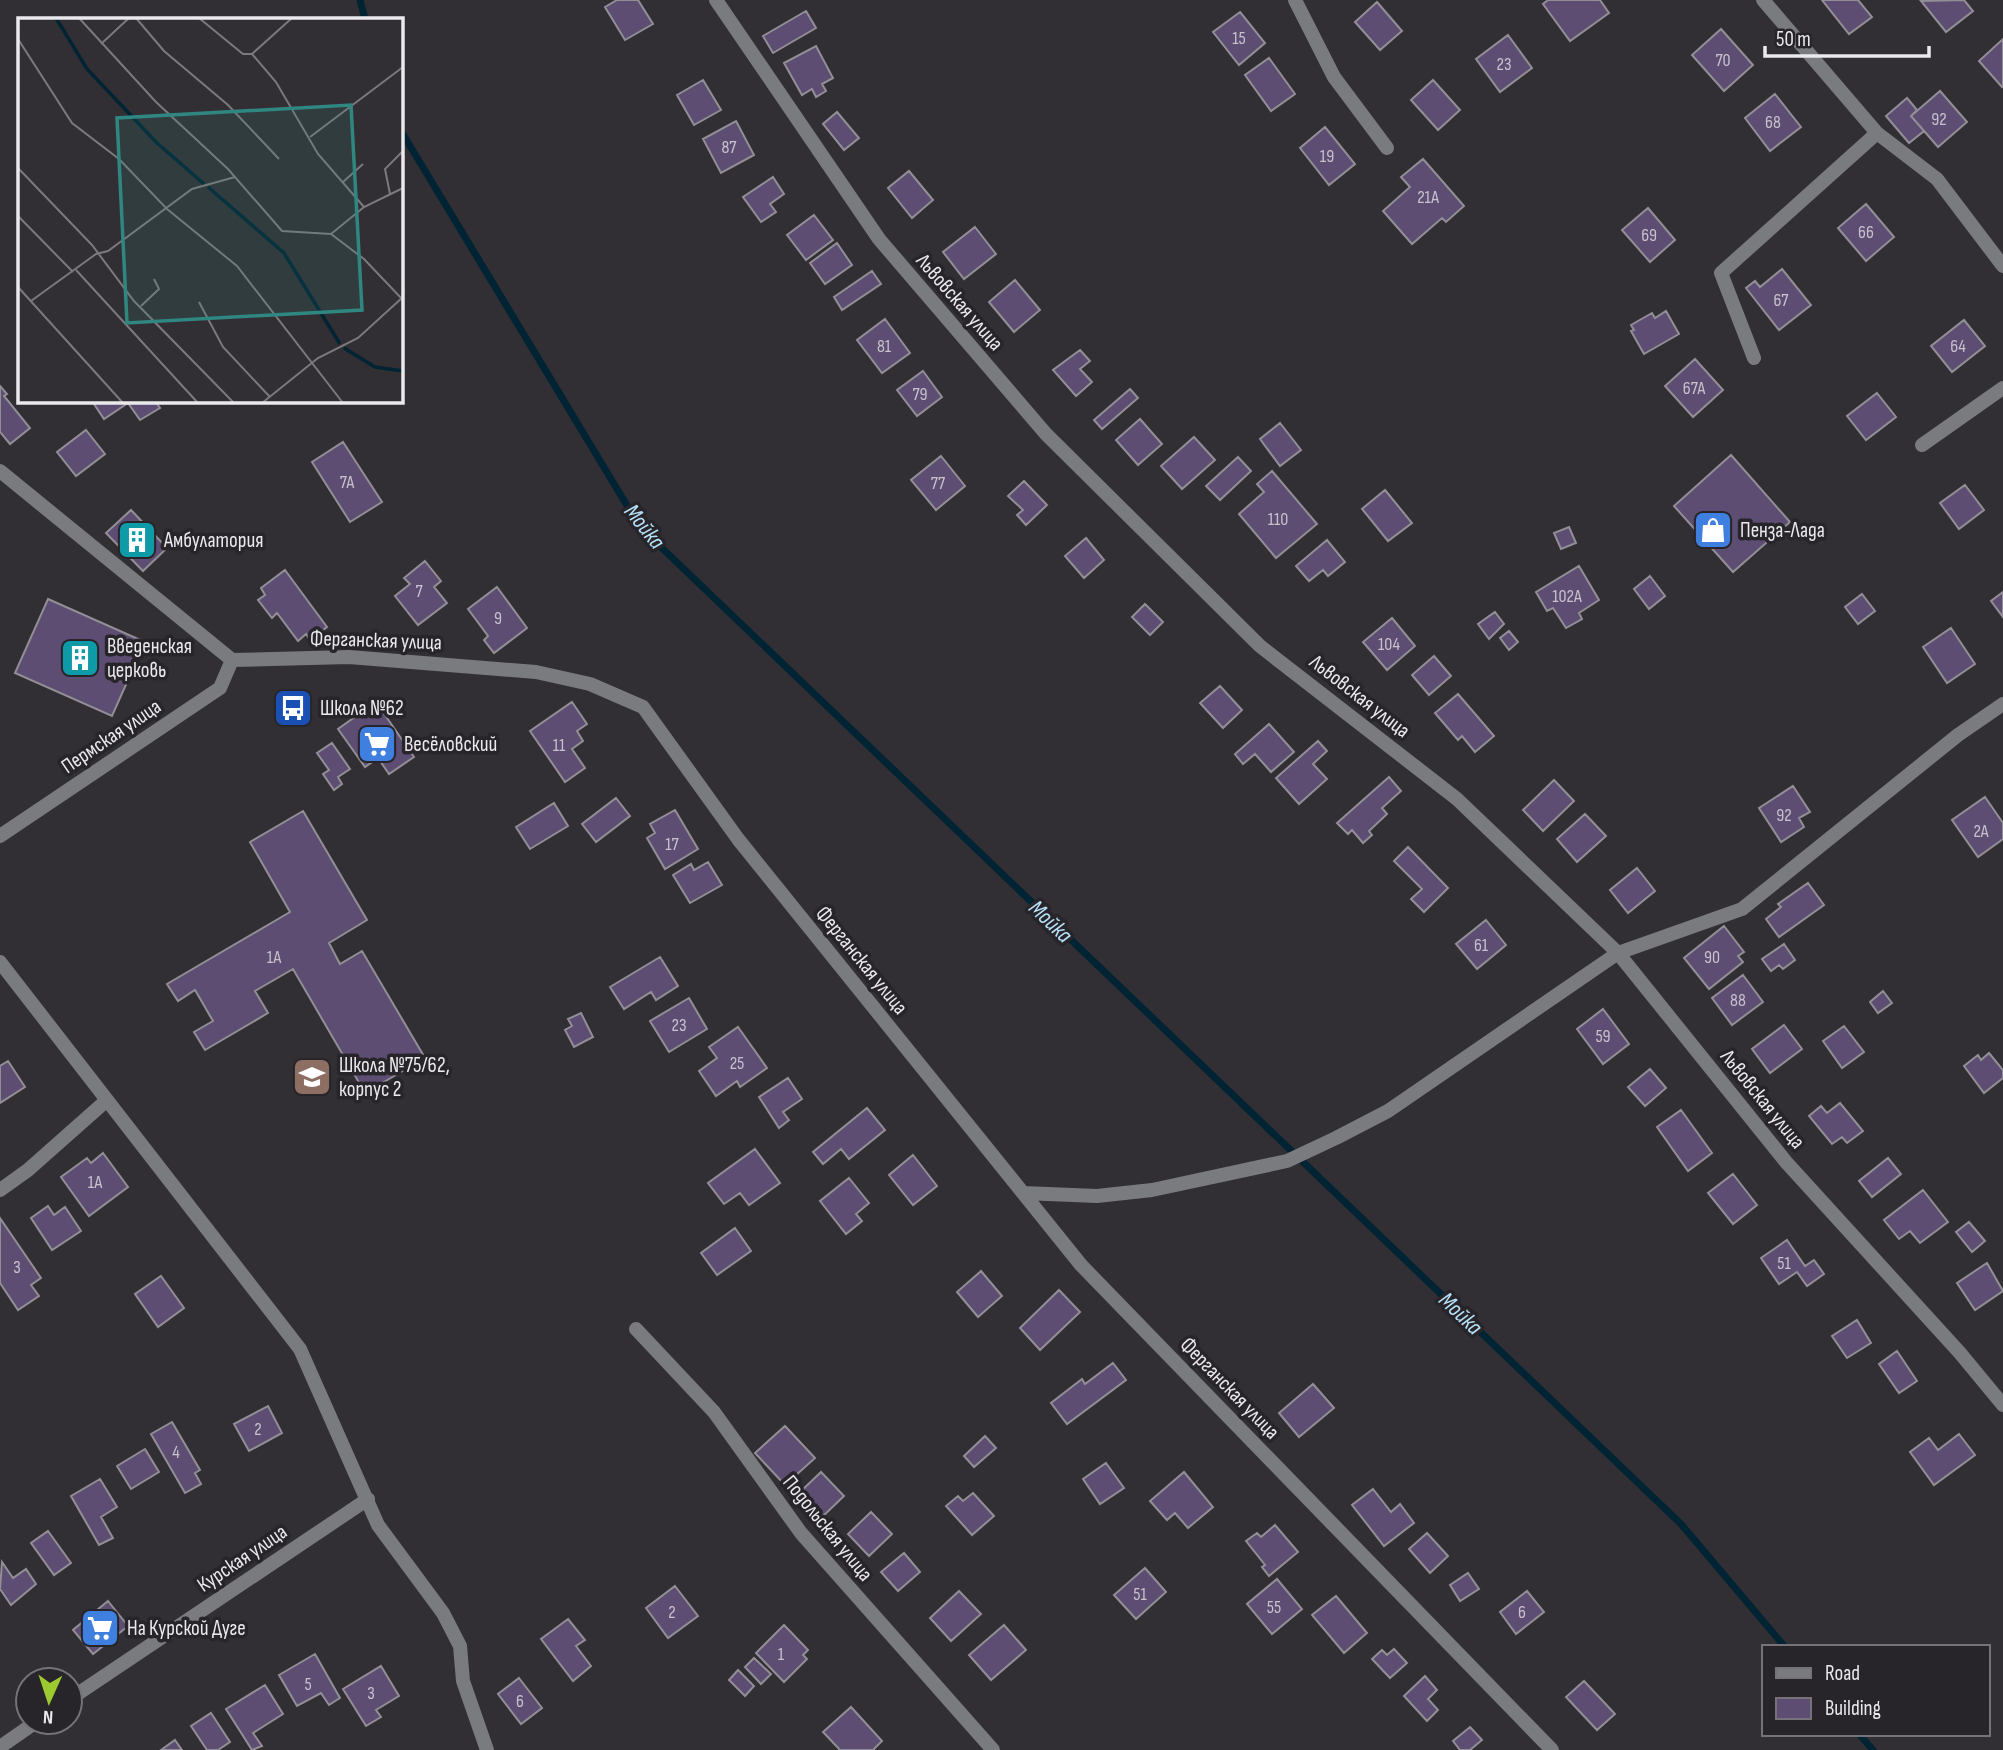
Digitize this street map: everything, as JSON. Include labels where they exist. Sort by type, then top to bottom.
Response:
[{"type":"street","name":"Львовская улица","points":[[716,0],[879,239],[1046,433],[1260,646],[1457,799],[1618,953],[1786,1162],[1960,1353],[2003,1405]]},
{"type":"street","points":[[1296,0],[1334,77],[1387,148]]},
{"type":"street","points":[[1763,0],[1877,133],[1937,179],[2003,267]]},
{"type":"street","points":[[1754,358],[1721,273],[1877,133]]},
{"type":"street","points":[[1922,445],[2003,388]]},
{"type":"street","points":[[0,471],[232,660]]},
{"type":"street","name":"Ферганская улица","points":[[232,660],[349,657],[536,672],[590,684],[643,707],[738,839],[1081,1265],[1552,1750]]},
{"type":"street","name":"Пермская улица","points":[[0,836],[220,688],[232,660]]},
{"type":"street","points":[[1023,1193],[1097,1196],[1152,1190],[1287,1161],[1388,1111],[1618,953],[1742,909],[1958,735],[2003,704]]},
{"type":"street","points":[[0,962],[300,1349],[378,1525],[443,1613],[460,1646],[463,1681],[487,1750]]},
{"type":"street","points":[[0,1190],[28,1170],[107,1100]]},
{"type":"street","name":"Подольская улица","points":[[636,1329],[714,1412],[801,1533],[992,1750]]},
{"type":"street","name":"Курская улица","points":[[84,1690],[368,1499]]},
{"type":"street","points":[[0,1747],[16,1736]]},
{"type":"building","points":[[617,0],[638,0],[653,24],[625,40],[605,7]]},
{"type":"building","points":[[1548,0],[1600,0],[1609,13],[1570,41],[1543,4]]},
{"type":"building","points":[[1822,0],[1858,0],[1872,17],[1849,34]]},
{"type":"building","points":[[1964,0],[1973,11],[1946,32],[1921,1]]},
{"type":"building","points":[[1377,2],[1402,31],[1380,50],[1355,22]]},
{"type":"building","points":[[806,11],[816,28],[773,53],[763,36]]},
{"type":"building","points":[[1240,12],[1265,43],[1239,65],[1213,32]]},
{"type":"building","points":[[1721,29],[1753,65],[1724,91],[1692,55]]},
{"type":"building","points":[[1508,35],[1532,68],[1500,92],[1476,59]]},
{"type":"building","points":[[2003,39],[2003,86],[2002,87],[1979,61]]},
{"type":"building","points":[[816,46],[833,78],[822,84],[826,91],[816,97],[812,89],[802,95],[784,63]]},
{"type":"building","points":[[1269,58],[1295,94],[1271,111],[1245,75]]},
{"type":"building","points":[[703,80],[721,110],[694,125],[677,95]]},
{"type":"building","points":[[1433,80],[1460,110],[1438,130],[1411,100]]},
{"type":"building","points":[[1940,91],[1967,122],[1938,147],[1911,116]]},
{"type":"building","points":[[1775,94],[1801,127],[1770,151],[1745,118]]},
{"type":"building","points":[[1907,98],[1917,110],[1911,116],[1924,131],[1909,143],[1886,116]]},
{"type":"building","points":[[837,112],[859,138],[844,150],[823,124]]},
{"type":"building","points":[[736,121],[754,155],[721,173],[703,139]]},
{"type":"building","points":[[1325,127],[1355,164],[1329,185],[1300,148]]},
{"type":"building","points":[[1423,159],[1464,206],[1446,222],[1442,218],[1412,244],[1383,211],[1410,187],[1401,177]]},
{"type":"building","points":[[909,171],[933,200],[912,218],[888,188]]},
{"type":"building","points":[[773,177],[784,194],[770,204],[776,212],[761,222],[743,197]]},
{"type":"building","points":[[1866,204],[1894,237],[1866,261],[1838,228]]},
{"type":"building","points":[[1648,208],[1675,240],[1650,262],[1622,230]]},
{"type":"building","points":[[814,215],[833,240],[806,260],[787,235]]},
{"type":"building","points":[[975,227],[996,254],[964,279],[943,252]]},
{"type":"building","points":[[837,243],[852,265],[825,284],[810,263]]},
{"type":"building","points":[[1782,269],[1811,305],[1779,330],[1746,288],[1755,281],[1760,287]]},
{"type":"building","points":[[872,271],[881,284],[842,310],[834,297]]},
{"type":"building","points":[[1015,280],[1040,310],[1014,332],[989,302]]},
{"type":"building","points":[[1666,311],[1679,334],[1644,354],[1631,331],[1634,330],[1631,325],[1652,313],[1655,318]]},
{"type":"building","points":[[885,319],[910,353],[882,373],[857,340]]},
{"type":"building","points":[[1964,320],[1985,346],[1952,372],[1931,346]]},
{"type":"building","points":[[1080,350],[1090,361],[1080,369],[1092,382],[1076,396],[1053,370]]},
{"type":"building","points":[[1695,359],[1723,390],[1693,417],[1665,386]]},
{"type":"building","points":[[923,371],[942,397],[917,416],[897,390]]},
{"type":"building","points":[[0,386],[7,394],[4,396],[30,428],[10,444],[0,432]]},
{"type":"building","points":[[1130,389],[1138,398],[1102,429],[1094,420]]},
{"type":"building","points":[[1877,393],[1896,417],[1866,440],[1847,416]]},
{"type":"building","points":[[93,402],[156,402],[160,408],[140,420],[128,403],[104,419]]},
{"type":"building","points":[[1140,419],[1162,444],[1138,465],[1116,440]]},
{"type":"building","points":[[1280,423],[1301,450],[1280,466],[1260,439]]},
{"type":"building","points":[[86,430],[105,454],[76,476],[57,452]]},
{"type":"building","points":[[1194,437],[1215,460],[1182,489],[1161,466]]},
{"type":"building","points":[[343,442],[382,502],[350,522],[312,462]]},
{"type":"building","points":[[1731,455],[1790,522],[1733,572],[1674,506]]},
{"type":"building","points":[[941,456],[965,486],[936,510],[911,480]]},
{"type":"building","points":[[1238,457],[1251,471],[1220,500],[1206,486]]},
{"type":"building","points":[[1272,471],[1317,524],[1276,558],[1239,514],[1264,492],[1257,484]]},
{"type":"building","points":[[1024,481],[1047,505],[1026,525],[1017,515],[1023,510],[1008,496]]},
{"type":"building","points":[[1965,485],[1984,510],[1959,529],[1940,503]]},
{"type":"building","points":[[1385,490],[1412,523],[1388,541],[1362,509]]},
{"type":"building","name":"Амбулатория","points":[[131,510],[167,548],[143,571],[106,533]]},
{"type":"building","points":[[1569,527],[1576,543],[1561,549],[1554,533]]},
{"type":"building","points":[[1086,538],[1104,560],[1084,578],[1065,556]]},
{"type":"building","points":[[1327,540],[1345,562],[1328,576],[1323,570],[1309,581],[1296,566]]},
{"type":"building","points":[[425,561],[441,581],[434,587],[447,603],[418,625],[395,596],[410,584],[404,578]]},
{"type":"building","points":[[1579,566],[1599,600],[1579,613],[1582,619],[1566,628],[1553,608],[1547,611],[1536,592]]},
{"type":"building","points":[[285,570],[327,627],[310,640],[306,634],[298,641],[277,613],[272,618],[258,600],[265,595],[261,588]]},
{"type":"building","points":[[1650,576],[1665,596],[1649,609],[1634,589]]},
{"type":"building","points":[[497,587],[527,628],[494,653],[484,640],[488,636],[468,609]]},
{"type":"building","points":[[2003,592],[2003,617],[1991,601]]},
{"type":"building","points":[[1862,594],[1875,611],[1858,624],[1845,607]]},
{"type":"building","name":"Введенская церковь","points":[[48,599],[145,642],[112,716],[15,673]]},
{"type":"building","points":[[1145,604],[1163,622],[1150,635],[1132,617]]},
{"type":"building","points":[[1495,612],[1504,624],[1489,639],[1478,624]]},
{"type":"building","points":[[1392,618],[1415,646],[1387,670],[1363,642]]},
{"type":"building","points":[[1951,628],[1975,664],[1947,683],[1923,647]]},
{"type":"building","points":[[1509,631],[1518,642],[1509,650],[1500,638]]},
{"type":"building","points":[[1434,656],[1451,676],[1429,695],[1412,675]]},
{"type":"building","points":[[1220,686],[1242,710],[1223,728],[1200,703]]},
{"type":"building","points":[[1458,694],[1494,736],[1475,752],[1462,736],[1458,740],[1435,713]]},
{"type":"building","name":"Весёловский","points":[[376,702],[414,757],[389,774],[378,758],[365,767],[338,729]]},
{"type":"building","points":[[572,702],[587,724],[577,731],[583,741],[572,749],[585,768],[565,782],[530,731]]},
{"type":"building","points":[[1269,724],[1294,752],[1271,772],[1255,754],[1243,764],[1235,754]]},
{"type":"building","points":[[1318,741],[1327,751],[1313,764],[1327,779],[1299,804],[1276,778]]},
{"type":"building","points":[[332,743],[350,769],[338,777],[342,784],[334,790],[323,774],[329,770],[317,753]]},
{"type":"building","points":[[1389,777],[1401,791],[1382,808],[1387,814],[1369,831],[1372,835],[1363,843],[1352,830],[1348,834],[1337,823]]},
{"type":"building","points":[[1554,780],[1574,801],[1543,831],[1523,810]]},
{"type":"building","points":[[1793,786],[1810,812],[1799,818],[1804,827],[1781,842],[1759,808]]},
{"type":"building","points":[[1985,797],[2003,823],[2003,839],[1978,857],[1952,820]]},
{"type":"building","points":[[616,798],[630,816],[596,842],[582,824]]},
{"type":"building","points":[[554,803],[568,826],[530,849],[516,827]]},
{"type":"building","points":[[675,810],[698,849],[665,869],[647,838],[655,833],[650,824]]},
{"type":"building","points":[[303,811],[367,920],[329,943],[340,964],[362,951],[425,1058],[365,1093],[293,969],[255,991],[268,1013],[205,1050],[194,1032],[213,1021],[195,990],[178,1001],[167,984],[290,912],[250,842]]},
{"type":"building","points":[[1585,814],[1606,836],[1577,862],[1557,839]]},
{"type":"building","points":[[1408,847],[1448,888],[1424,912],[1411,899],[1422,889],[1394,861]]},
{"type":"building","points":[[708,862],[722,885],[690,903],[673,875],[691,864],[694,870]]},
{"type":"building","points":[[1637,868],[1655,891],[1628,913],[1610,890]]},
{"type":"building","points":[[1808,883],[1824,905],[1779,937],[1766,919],[1781,907],[1778,904]]},
{"type":"building","points":[[1486,920],[1506,945],[1477,969],[1456,944]]},
{"type":"building","points":[[1724,926],[1744,952],[1738,956],[1743,962],[1709,989],[1684,958]]},
{"type":"building","points":[[1784,944],[1795,960],[1783,969],[1779,965],[1771,971],[1762,959]]},
{"type":"building","points":[[660,957],[678,986],[656,1000],[651,992],[624,1009],[610,987]]},
{"type":"building","points":[[1743,975],[1763,1002],[1732,1025],[1712,998]]},
{"type":"building","points":[[1883,991],[1892,1003],[1878,1013],[1870,1002]]},
{"type":"building","points":[[689,998],[707,1029],[669,1052],[650,1021]]},
{"type":"building","points":[[1603,1009],[1629,1044],[1603,1064],[1577,1029]]},
{"type":"building","points":[[581,1013],[593,1037],[574,1047],[565,1030],[572,1026],[568,1019]]},
{"type":"building","points":[[1784,1025],[1802,1049],[1770,1073],[1752,1049]]},
{"type":"building","points":[[1844,1026],[1864,1052],[1842,1068],[1823,1041]]},
{"type":"building","points":[[738,1027],[767,1068],[740,1087],[737,1081],[716,1096],[699,1071],[717,1058],[709,1047]]},
{"type":"building","points":[[1989,1053],[2003,1070],[2003,1078],[1984,1093],[1964,1066],[1978,1055],[1981,1060]]},
{"type":"building","points":[[8,1061],[25,1087],[0,1103],[0,1066]]},
{"type":"building","points":[[1650,1069],[1666,1088],[1645,1106],[1628,1087]]},
{"type":"building","points":[[788,1078],[802,1099],[783,1112],[789,1120],[779,1128],[759,1097]]},
{"type":"building","points":[[1840,1103],[1863,1131],[1847,1143],[1842,1137],[1832,1144],[1809,1116],[1821,1106],[1827,1113]]},
{"type":"building","points":[[867,1108],[885,1130],[849,1159],[841,1149],[823,1164],[813,1152]]},
{"type":"building","points":[[1681,1110],[1712,1153],[1688,1171],[1657,1127]]},
{"type":"building","points":[[755,1149],[780,1183],[749,1205],[740,1193],[724,1204],[708,1183]]},
{"type":"building","points":[[103,1153],[128,1187],[89,1216],[61,1177],[87,1158],[91,1163]]},
{"type":"building","points":[[913,1155],[937,1186],[913,1205],[889,1175]]},
{"type":"building","points":[[1888,1158],[1901,1174],[1872,1197],[1859,1181]]},
{"type":"building","points":[[1733,1174],[1757,1205],[1733,1224],[1708,1193]]},
{"type":"building","points":[[849,1178],[869,1203],[856,1214],[862,1221],[846,1234],[820,1201]]},
{"type":"building","points":[[1923,1190],[1948,1222],[1920,1243],[1910,1231],[1899,1239],[1884,1220]]},
{"type":"building","points":[[48,1206],[54,1215],[65,1207],[81,1231],[52,1250],[31,1218]]},
{"type":"building","points":[[0,1218],[41,1278],[31,1285],[39,1296],[18,1310],[0,1283]]},
{"type":"building","points":[[1969,1222],[1985,1241],[1972,1252],[1956,1232]]},
{"type":"building","points":[[735,1228],[751,1251],[717,1275],[701,1253]]},
{"type":"building","points":[[1787,1240],[1805,1266],[1814,1260],[1824,1274],[1807,1286],[1797,1272],[1779,1284],[1761,1258]]},
{"type":"building","points":[[1987,1263],[2003,1291],[1975,1310],[1957,1283]]},
{"type":"building","points":[[981,1271],[1002,1296],[978,1317],[957,1292]]},
{"type":"building","points":[[161,1276],[184,1308],[158,1327],[135,1294]]},
{"type":"building","points":[[1059,1290],[1080,1312],[1040,1350],[1020,1328]]},
{"type":"building","points":[[1857,1320],[1871,1343],[1847,1358],[1832,1336]]},
{"type":"building","points":[[1897,1351],[1917,1381],[1899,1393],[1879,1364]]},
{"type":"building","points":[[1113,1363],[1126,1380],[1067,1424],[1051,1403],[1082,1379],[1085,1384]]},
{"type":"building","points":[[1313,1384],[1334,1408],[1299,1437],[1279,1413]]},
{"type":"building","points":[[268,1406],[282,1433],[249,1451],[234,1424]]},
{"type":"building","points":[[172,1422],[200,1470],[195,1473],[201,1484],[185,1493],[151,1434]]},
{"type":"building","points":[[785,1426],[815,1458],[785,1485],[755,1453]]},
{"type":"building","points":[[1959,1434],[1975,1455],[1934,1485],[1910,1452],[1929,1438],[1938,1450]]},
{"type":"building","points":[[985,1436],[996,1448],[974,1467],[964,1456]]},
{"type":"building","points":[[145,1449],[159,1472],[131,1489],[117,1466]]},
{"type":"building","points":[[1106,1463],[1124,1488],[1100,1504],[1083,1479]]},
{"type":"building","points":[[821,1472],[844,1496],[821,1518],[798,1494]]},
{"type":"building","points":[[1184,1472],[1213,1507],[1188,1528],[1175,1513],[1167,1520],[1150,1501]]},
{"type":"building","points":[[100,1479],[117,1507],[101,1517],[113,1538],[99,1545],[71,1496]]},
{"type":"building","points":[[1373,1489],[1391,1512],[1400,1504],[1414,1523],[1384,1546],[1352,1505]]},
{"type":"building","points":[[973,1493],[994,1516],[972,1535],[946,1506],[958,1496],[963,1501]]},
{"type":"building","points":[[871,1512],[892,1534],[869,1556],[848,1534]]},
{"type":"building","points":[[1275,1525],[1298,1552],[1269,1576],[1262,1567],[1265,1565],[1246,1541],[1257,1533],[1261,1537]]},
{"type":"building","points":[[48,1531],[71,1563],[54,1575],[31,1543]]},
{"type":"building","points":[[1427,1533],[1448,1556],[1430,1573],[1409,1549]]},
{"type":"building","points":[[904,1553],[920,1572],[898,1591],[881,1572]]},
{"type":"building","points":[[2,1562],[13,1578],[26,1569],[36,1584],[11,1605],[0,1589]]},
{"type":"building","points":[[1145,1568],[1166,1592],[1136,1619],[1114,1595]]},
{"type":"building","points":[[1468,1573],[1479,1589],[1460,1601],[1450,1585]]},
{"type":"building","points":[[1277,1579],[1302,1609],[1272,1634],[1247,1604]]},
{"type":"building","points":[[675,1586],[698,1616],[668,1638],[646,1608]]},
{"type":"building","points":[[959,1591],[981,1614],[951,1641],[930,1618]]},
{"type":"building","points":[[1527,1591],[1544,1612],[1516,1634],[1500,1612]]},
{"type":"building","points":[[1336,1596],[1367,1633],[1344,1653],[1312,1615]]},
{"type":"building","name":"На Курской Дуге","points":[[108,1601],[128,1626],[93,1654],[73,1630]]},
{"type":"building","points":[[568,1619],[585,1640],[576,1646],[591,1666],[573,1681],[541,1639]]},
{"type":"building","points":[[784,1625],[808,1650],[803,1655],[807,1659],[784,1682],[756,1653]]},
{"type":"building","points":[[1004,1625],[1026,1650],[991,1680],[969,1655]]},
{"type":"building","points":[[1394,1649],[1407,1663],[1390,1678],[1372,1659],[1382,1650],[1387,1655]]},
{"type":"building","points":[[315,1654],[340,1698],[329,1705],[321,1693],[297,1706],[279,1675]]},
{"type":"building","points":[[754,1658],[771,1674],[761,1684],[745,1667]]},
{"type":"building","points":[[381,1666],[399,1696],[376,1710],[381,1717],[366,1726],[343,1689]]},
{"type":"building","points":[[738,1670],[754,1686],[745,1696],[729,1680]]},
{"type":"building","points":[[1425,1676],[1437,1690],[1428,1699],[1438,1710],[1427,1721],[1404,1696]]},
{"type":"building","points":[[519,1678],[542,1708],[521,1724],[498,1694]]},
{"type":"building","points":[[1584,1681],[1615,1714],[1597,1730],[1566,1697]]},
{"type":"building","points":[[265,1685],[283,1714],[253,1733],[262,1746],[252,1750],[226,1709]]},
{"type":"building","points":[[851,1707],[882,1741],[873,1750],[840,1750],[823,1732]]},
{"type":"building","points":[[211,1713],[230,1742],[218,1750],[207,1750],[191,1726]]},
{"type":"building","points":[[1470,1727],[1482,1740],[1470,1750],[1460,1750],[1453,1741]]},
{"type":"building","points":[[175,1740],[182,1750],[161,1750]]},
{"type":"waterway","name":"Мойка","points":[[360,0],[365,18]]},
{"type":"waterway","name":"Мойка","points":[[402,133],[640,527],[1681,1524],[1783,1645]]},
{"type":"waterway","name":"Мойка","points":[[1861,1736],[1873,1750]]},
{"type":"place","name":"Пенза-Лада","points":[[1713,530]]},
{"type":"place","name":"Амбулатория","points":[[137,540]]},
{"type":"place","name":"Введенская церковь","points":[[80,658]]},
{"type":"place","name":"Школа №62","points":[[293,708]]},
{"type":"place","name":"Весёловский","points":[[377,744]]},
{"type":"place","name":"Школа №75/62, корпус 2","points":[[312,1077]]},
{"type":"place","name":"На Курской Дуге","points":[[100,1628]]}]
